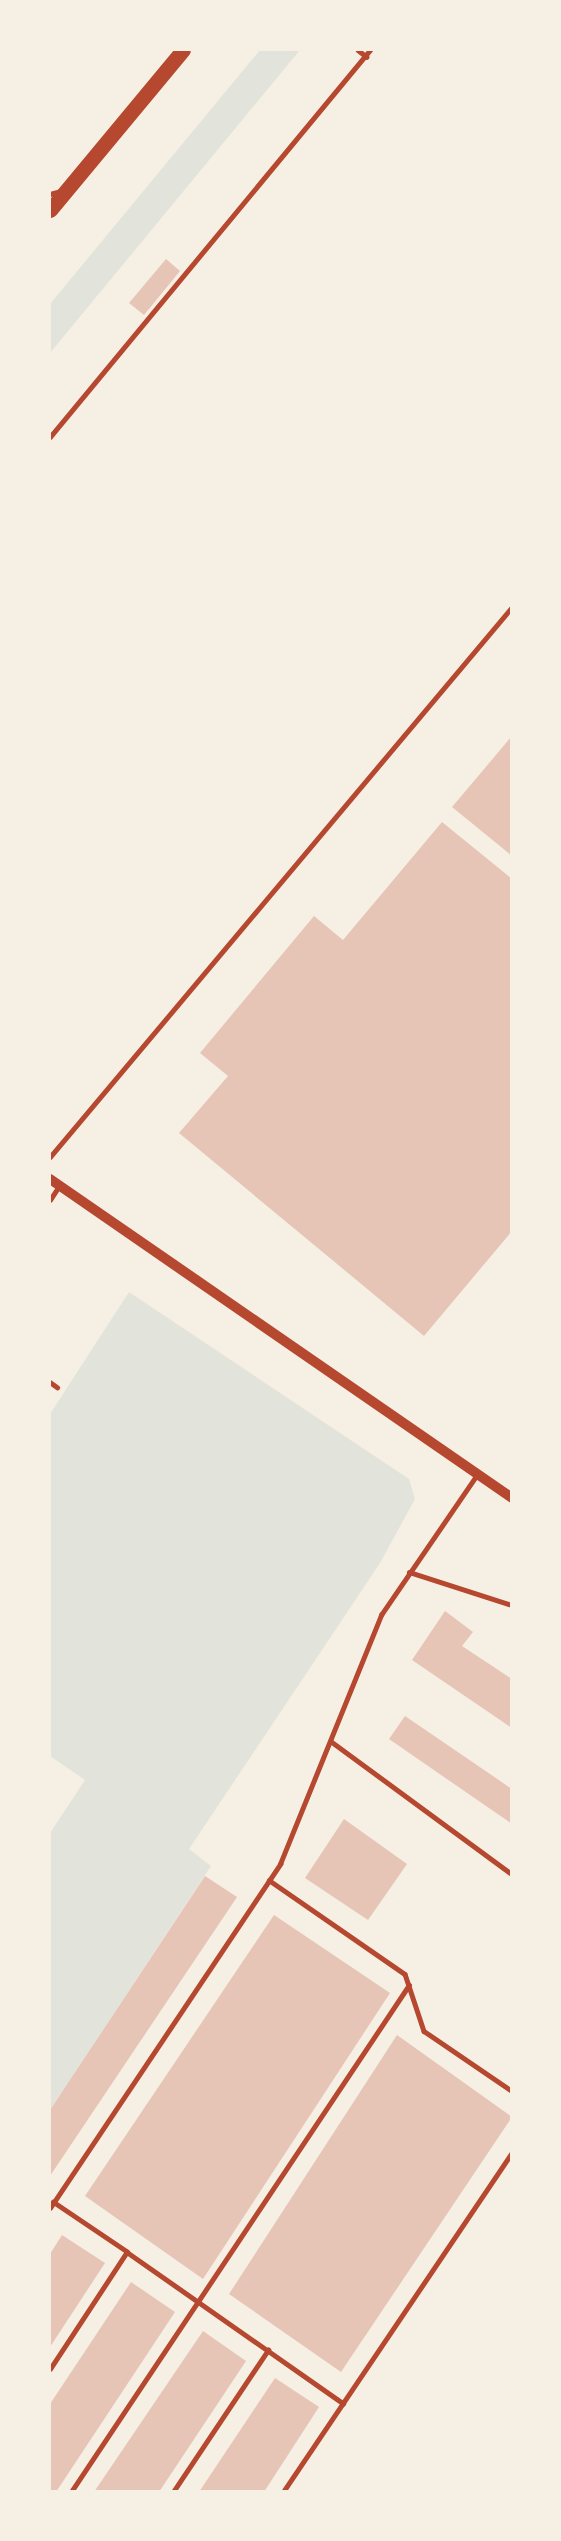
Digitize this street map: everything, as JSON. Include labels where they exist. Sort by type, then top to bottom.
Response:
[{"type":"main road","points":[[50,210],[183,50]]},
{"type":"street","points":[[54,1183],[512,1498]]},
{"type":"lane","points":[[358,50],[367,57]]},
{"type":"lane","points":[[50,437],[367,57],[370,50]]},
{"type":"lane","points":[[50,194],[66,190]]},
{"type":"lane","points":[[50,1157],[512,607]]},
{"type":"lane","points":[[50,1200],[54,1183]]},
{"type":"lane","points":[[50,1382],[57,1387]]},
{"type":"lane","points":[[50,2208],[269,1880],[332,1742],[381,1615],[478,1474]]},
{"type":"lane","points":[[409,1572],[512,1605]]},
{"type":"lane","points":[[332,1742],[512,1874]]},
{"type":"lane","points":[[269,1880],[405,1974],[424,2031],[512,2091]]},
{"type":"lane","points":[[71,2492],[409,1985]]},
{"type":"lane","points":[[283,2492],[512,2154]]},
{"type":"lane","points":[[53,2202],[343,2403]]},
{"type":"lane","points":[[50,2369],[127,2252]]},
{"type":"lane","points":[[173,2492],[268,2350]]},
{"type":"shaded area","points":[[260,50],[300,50],[50,353],[50,304]]},
{"type":"shaded area","points":[[129,1292],[409,1479],[415,1499],[380,1563],[189,1849],[211,1866],[50,2110],[50,1833],[85,1780],[50,1756],[50,1414]]},
{"type":"building","points":[[166,259],[180,271],[144,315],[129,303]]},
{"type":"building","points":[[512,736],[512,856],[452,807]]},
{"type":"building","points":[[442,822],[512,879],[512,1231],[424,1336],[179,1133],[228,1076],[200,1053],[314,916],[343,940]]},
{"type":"building","points":[[445,1611],[473,1632],[462,1646],[512,1679],[512,1728],[412,1660]]},
{"type":"building","points":[[405,1716],[512,1789],[512,1824],[389,1739]]},
{"type":"building","points":[[344,1819],[407,1864],[368,1920],[305,1878]]},
{"type":"building","points":[[205,1876],[237,1897],[50,2176],[50,2110]]},
{"type":"building","points":[[274,1915],[390,1993],[203,2279],[85,2196]]},
{"type":"building","points":[[397,2035],[512,2117],[341,2372],[229,2294]]},
{"type":"building","points":[[62,2235],[105,2263],[50,2347],[50,2254]]},
{"type":"building","points":[[131,2282],[175,2312],[56,2492],[50,2492],[50,2404]]},
{"type":"building","points":[[203,2331],[246,2361],[159,2492],[94,2492]]},
{"type":"building","points":[[275,2378],[319,2407],[264,2492],[199,2492]]}]
